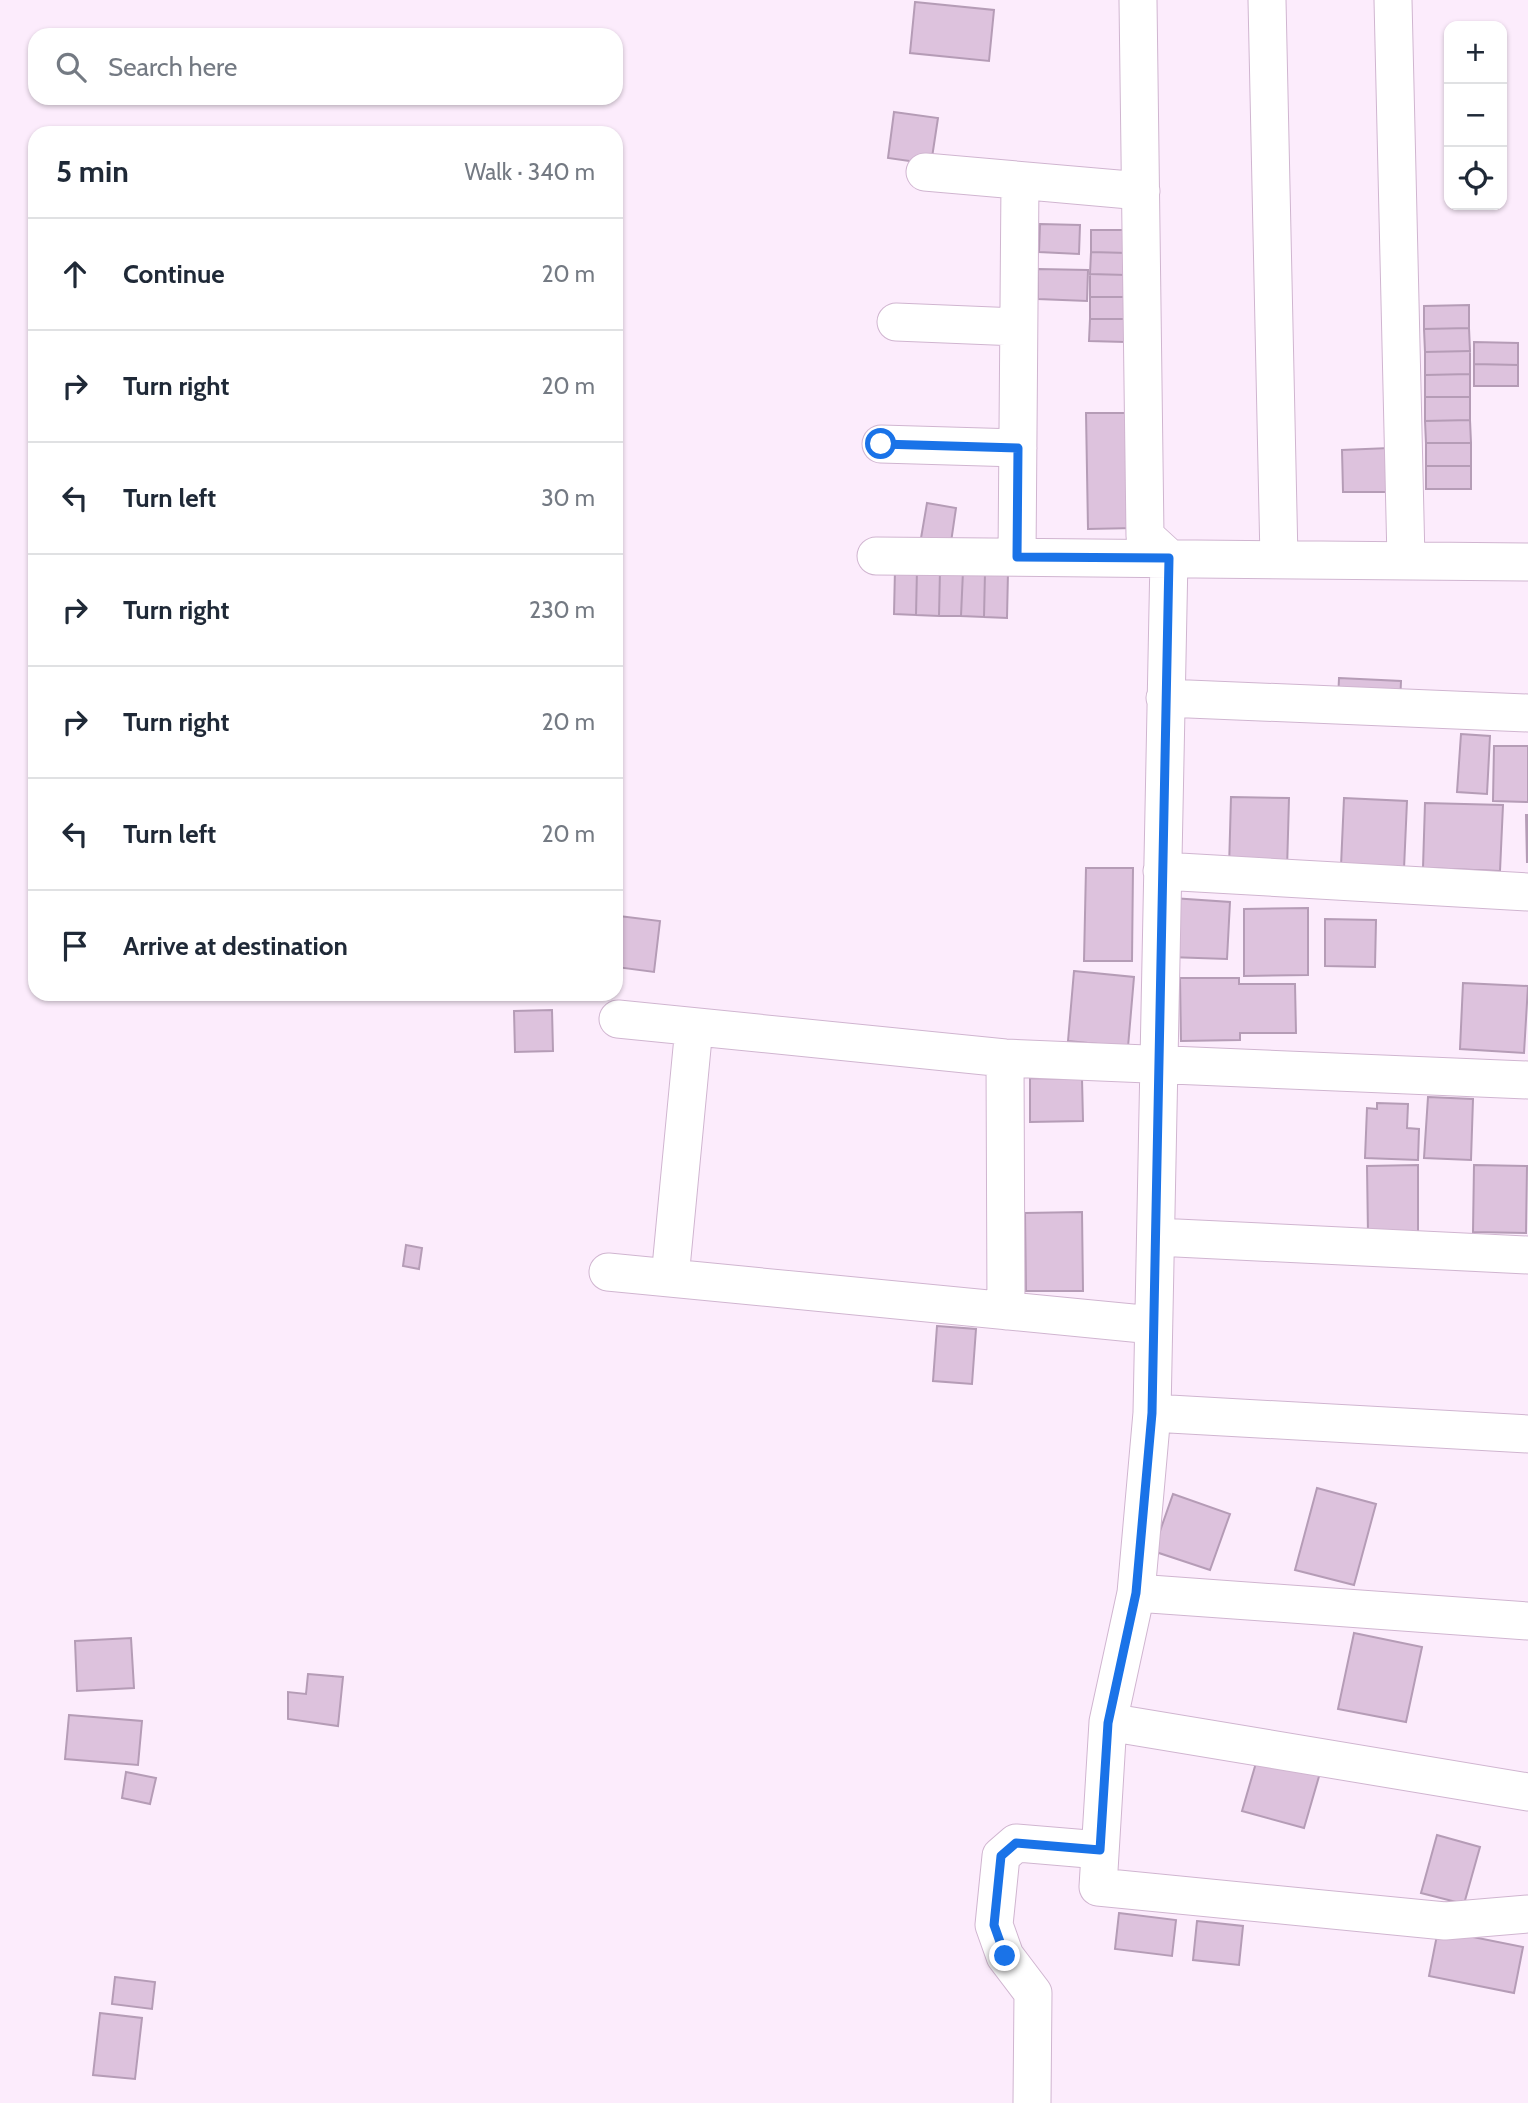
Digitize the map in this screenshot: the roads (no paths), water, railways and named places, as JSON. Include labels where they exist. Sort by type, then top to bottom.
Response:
[{"type":"street","points":[[1138,0],[1145,536],[1169,558],[1156,1237],[1152,1413],[1136,1593],[1108,1723],[1098,1887],[1445,1921],[1528,1914]]},
{"type":"street","points":[[1267,0],[1279,559]]},
{"type":"street","points":[[1393,0],[1406,560]]},
{"type":"street","points":[[925,172],[1141,191]]},
{"type":"street","points":[[1017,557],[1020,181]]},
{"type":"street","points":[[896,322],[1018,327]]},
{"type":"street","points":[[881,444],[1018,448]]},
{"type":"street","points":[[876,556],[1528,562]]},
{"type":"street","points":[[1165,698],[1528,713]]},
{"type":"street","points":[[1162,871],[1528,892]]},
{"type":"street","points":[[618,1019],[1005,1058],[1528,1080]]},
{"type":"street","points":[[670,1278],[694,1027]]},
{"type":"street","points":[[1005,1058],[1006,1311]]},
{"type":"street","points":[[1156,1237],[1528,1255]]},
{"type":"street","points":[[608,1272],[1153,1325]]},
{"type":"street","points":[[1152,1413],[1528,1434]]},
{"type":"street","points":[[1136,1593],[1528,1621]]},
{"type":"street","points":[[1108,1723],[1528,1792]]},
{"type":"street","points":[[1032,2103],[1033,1993],[1005,1956],[994,1925],[1001,1856],[1016,1843],[1100,1850]]}]
